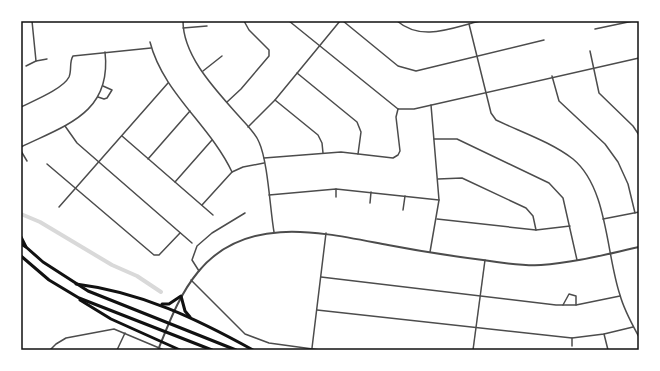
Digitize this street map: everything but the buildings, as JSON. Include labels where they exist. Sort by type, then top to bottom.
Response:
[{"type":"highway","points":[[21,237],[26,247]]},
{"type":"highway","points":[[21,244],[43,262],[74,283],[105,299],[236,350]]},
{"type":"highway","points":[[21,256],[48,280],[79,298],[99,313],[180,350]]},
{"type":"highway","points":[[74,283],[133,295],[159,304],[191,318],[253,350]]},
{"type":"highway","points":[[159,304],[169,304],[181,296],[185,311],[191,318]]},
{"type":"highway","points":[[79,298],[212,350]]},
{"type":"street","points":[[32,21],[36,61]]},
{"type":"street","points":[[183,21],[183,28],[189,50],[203,72],[259,142],[264,158],[274,232]]},
{"type":"street","points":[[226,102],[241,89],[269,56],[269,50],[249,30],[244,21]]},
{"type":"street","points":[[289,21],[398,109],[414,109],[552,76],[639,58]]},
{"type":"street","points":[[248,127],[275,100],[340,21]]},
{"type":"street","points":[[343,21],[398,66],[416,71],[544,40]]},
{"type":"street","points":[[397,21],[418,33],[431,33],[480,21]]},
{"type":"street","points":[[595,29],[633,21]]},
{"type":"street","points":[[469,24],[491,112],[496,120],[559,150],[572,159],[582,168],[594,188],[603,220],[609,253],[620,296],[633,327],[639,337]]},
{"type":"street","points":[[183,28],[207,26]]},
{"type":"street","points":[[150,42],[158,66],[168,83],[224,155],[232,172]]},
{"type":"street","points":[[21,107],[64,84],[69,76],[70,60],[73,56],[151,48]]},
{"type":"street","points":[[590,51],[600,93],[633,126],[639,135]]},
{"type":"street","points":[[21,147],[65,126],[85,114],[98,97],[103,86],[105,52]]},
{"type":"street","points":[[203,72],[222,56]]},
{"type":"street","points":[[26,66],[36,61],[47,59]]},
{"type":"street","points":[[297,73],[357,122],[361,132],[358,154]]},
{"type":"street","points":[[552,76],[559,101],[605,144],[618,162],[628,184],[635,213]]},
{"type":"street","points":[[59,207],[168,83]]},
{"type":"street","points":[[98,97],[104,100],[112,90],[103,86]]},
{"type":"street","points":[[275,100],[318,135],[322,143],[323,153]]},
{"type":"street","points":[[430,253],[437,219],[439,200],[431,105]]},
{"type":"street","points":[[264,158],[323,153],[358,154],[393,158],[398,155],[400,151],[396,118],[398,109]]},
{"type":"street","points":[[148,159],[190,111]]},
{"type":"street","points":[[65,126],[77,143],[192,243]]},
{"type":"street","points":[[122,136],[213,215]]},
{"type":"street","points":[[434,139],[456,139],[549,183],[563,198],[577,260]]},
{"type":"street","points":[[175,182],[212,140]]},
{"type":"street","points":[[21,151],[27,161]]},
{"type":"street","points":[[202,205],[232,172],[243,167],[264,163]]},
{"type":"street","points":[[47,164],[154,255],[159,255],[180,233]]},
{"type":"street","points":[[438,179],[462,178],[526,208],[533,216],[536,230]]},
{"type":"street","points":[[268,195],[336,189],[439,200]]},
{"type":"street","points":[[336,189],[336,197]]},
{"type":"street","points":[[370,203],[371,192]]},
{"type":"street","points":[[403,210],[405,196]]},
{"type":"street","points":[[603,220],[639,212]]},
{"type":"street","points":[[199,271],[192,260],[197,246],[212,233],[245,213]]},
{"type":"street","points":[[437,219],[536,230],[570,226]]},
{"type":"street","points":[[158,349],[181,296],[191,280],[199,271],[213,258],[231,246],[250,238],[274,232],[302,230],[326,233],[430,253],[540,265],[577,260],[639,247]]},
{"type":"street","points":[[312,348],[326,233]]},
{"type":"street","points":[[473,350],[484,260]]},
{"type":"street","points":[[321,277],[563,305],[576,305],[620,296]]},
{"type":"street","points":[[191,280],[245,334],[269,343],[320,350]]},
{"type":"street","points":[[563,305],[569,294],[576,296],[576,305]]},
{"type":"street","points":[[317,310],[572,338],[604,334],[633,327]]},
{"type":"street","points":[[50,350],[66,338],[114,329],[158,349],[164,350]]},
{"type":"street","points":[[117,350],[125,333]]},
{"type":"street","points":[[604,334],[608,350]]},
{"type":"street","points":[[572,338],[572,346]]},
{"type":"waterway","points":[[21,214],[40,222],[112,265],[137,276],[161,292]]}]
